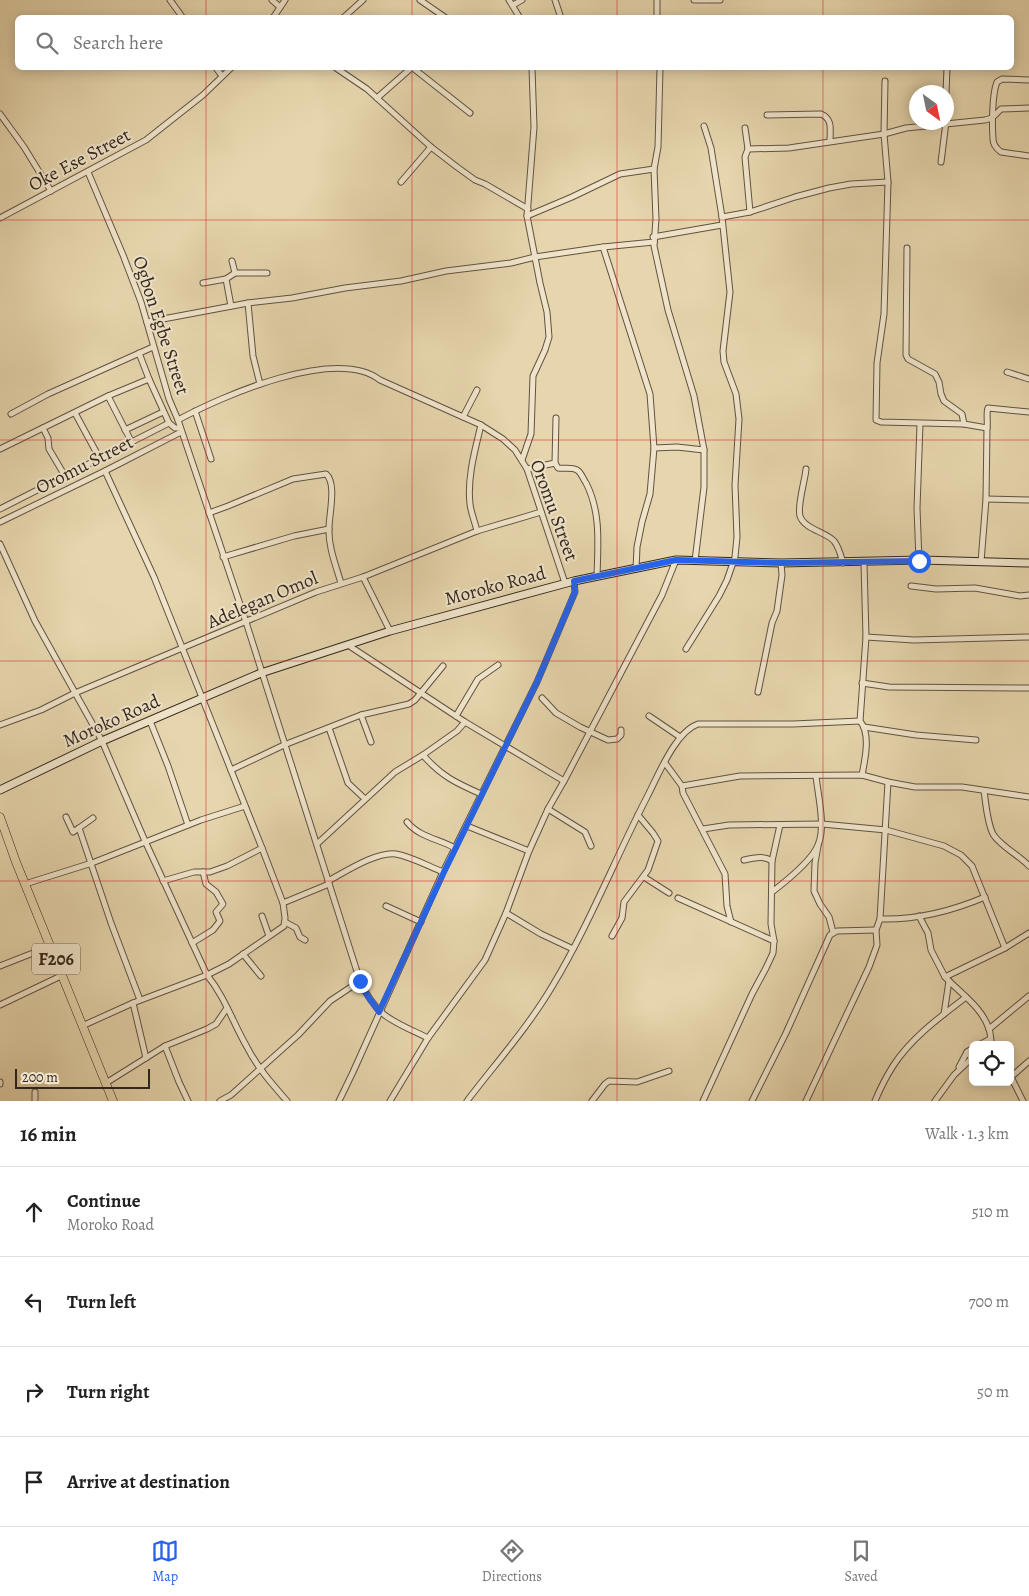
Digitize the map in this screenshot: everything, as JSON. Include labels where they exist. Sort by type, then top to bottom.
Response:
[{"type":"main road","name":"F206","points":[[0,817],[25,884],[113,1101]]},
{"type":"street","points":[[170,0],[181,15]]},
{"type":"street","points":[[272,0],[280,7]]},
{"type":"street","points":[[275,15],[285,0]]},
{"type":"street","points":[[346,15],[363,0]]},
{"type":"street","points":[[420,0],[442,15]]},
{"type":"street","points":[[509,0],[518,15]]},
{"type":"street","points":[[513,5],[522,0]]},
{"type":"street","points":[[555,0],[560,15]]},
{"type":"street","points":[[657,0],[658,15]]},
{"type":"street","points":[[694,0],[720,0]]},
{"type":"street","points":[[218,70],[222,76]]},
{"type":"street","name":"Oke Ese Street","points":[[0,218],[146,140],[203,95],[229,70]]},
{"type":"street","points":[[339,70],[377,98],[431,148],[464,172],[528,209]]},
{"type":"street","points":[[377,98],[409,70]]},
{"type":"street","points":[[416,70],[470,113]]},
{"type":"street","points":[[522,460],[531,434],[533,376],[549,341],[547,312],[534,257],[527,216],[534,127],[532,70]]},
{"type":"street","points":[[660,70],[658,147],[654,169],[656,219],[654,251],[668,310],[694,396],[704,450],[704,487],[695,561]]},
{"type":"street","points":[[946,85],[947,70]]},
{"type":"street","points":[[1029,80],[1002,79],[997,82],[992,118],[992,140],[998,149],[1001,152],[1029,156]]},
{"type":"street","points":[[885,81],[884,134],[888,182],[884,306],[877,363],[876,420],[881,422],[920,424],[964,424],[987,428]]},
{"type":"street","points":[[954,122],[985,120],[992,118],[1001,109],[1029,108]]},
{"type":"street","points":[[0,114],[24,147],[51,190]]},
{"type":"street","points":[[767,115],[821,114],[827,116],[830,122],[830,141]]},
{"type":"street","points":[[686,649],[727,580],[735,557],[737,537],[735,485],[739,419],[736,394],[724,362],[723,351],[730,300],[722,217],[711,148],[704,126]]},
{"type":"street","points":[[745,128],[748,148],[745,157],[750,212]]},
{"type":"street","points":[[748,148],[789,148],[884,134],[909,128]]},
{"type":"street","points":[[942,162],[945,130]]},
{"type":"street","points":[[401,182],[431,148]]},
{"type":"street","points":[[527,216],[620,174],[654,169]]},
{"type":"street","name":"Ogbon Egbe Street","points":[[88,172],[123,255],[147,322],[169,399],[178,420],[208,512]]},
{"type":"street","points":[[722,217],[750,212],[795,196],[829,188],[850,184],[888,182]]},
{"type":"street","points":[[147,322],[248,303],[292,298],[446,271],[511,263],[534,257],[654,240],[722,225]]},
{"type":"street","points":[[603,247],[650,394],[654,448],[650,494],[637,547],[636,569]]},
{"type":"street","points":[[907,248],[906,355],[908,359],[935,374],[939,382],[942,398],[962,414],[964,424]]},
{"type":"street","points":[[232,261],[235,272]]},
{"type":"street","points":[[203,283],[226,279],[235,272],[267,272]]},
{"type":"street","points":[[226,279],[231,306]]},
{"type":"street","points":[[178,420],[260,384],[253,356],[248,303]]},
{"type":"street","points":[[11,414],[48,394],[153,347]]},
{"type":"street","points":[[139,353],[163,412],[169,423],[180,430]]},
{"type":"street","name":"Oromu Street","points":[[260,384],[332,368],[372,374],[380,380],[481,425],[503,439],[516,450],[528,469],[566,583]]},
{"type":"street","points":[[1007,372],[1029,379]]},
{"type":"street","points":[[0,449],[108,396],[149,380]]},
{"type":"street","points":[[463,417],[476,390]]},
{"type":"street","points":[[108,396],[130,442]]},
{"type":"street","points":[[981,562],[986,499],[988,408],[1029,412]]},
{"type":"street","points":[[195,411],[211,459]]},
{"type":"street","points":[[125,430],[163,412]]},
{"type":"street","points":[[75,413],[100,459]]},
{"type":"street","points":[[556,418],[555,463],[558,468],[576,469],[580,472],[595,504],[598,523],[597,576]]},
{"type":"street","points":[[0,509],[169,423]]},
{"type":"street","points":[[919,561],[917,508],[920,424]]},
{"type":"street","points":[[477,530],[470,505],[470,496],[473,462],[481,425]]},
{"type":"street","points":[[43,428],[48,438],[49,449],[65,476]]},
{"type":"street","name":"Oromu Street","points":[[0,522],[105,471],[180,430]]},
{"type":"street","points":[[654,448],[677,447],[704,450]]},
{"type":"street","points":[[528,469],[555,463]]},
{"type":"street","points":[[806,470],[800,511],[801,518],[804,523],[833,540],[843,563]]},
{"type":"street","points":[[82,1026],[140,1000],[207,975],[229,964],[284,926],[285,922],[283,903],[231,770],[142,551],[105,471]]},
{"type":"street","points":[[341,583],[334,560],[329,529],[331,497],[330,479],[326,474],[293,478],[228,506],[208,512],[246,622],[360,981],[379,1012],[390,1020],[428,1038]]},
{"type":"street","points":[[986,499],[1029,500]]},
{"type":"street","name":"Adelegan Omol","points":[[0,725],[41,710],[75,693],[341,583],[363,577],[477,530],[541,512]]},
{"type":"street","points":[[223,557],[294,536],[329,529]]},
{"type":"street","points":[[0,544],[34,618],[102,742],[145,842],[207,975],[214,984],[247,1048],[286,1101]]},
{"type":"street","points":[[390,1101],[428,1038],[485,960],[548,809],[662,595],[676,560]]},
{"type":"street","name":"Moroko Road","points":[[0,790],[150,720],[261,673],[390,631],[574,581],[676,560],[782,563],[919,561],[1029,563]]},
{"type":"street","points":[[758,692],[772,623],[777,611],[782,563]]},
{"type":"street","points":[[862,774],[866,753],[864,727],[860,722],[866,638],[864,563]]},
{"type":"street","points":[[363,577],[390,631]]},
{"type":"street","points":[[338,1101],[455,848],[537,682],[575,592],[574,581]]},
{"type":"street","points":[[911,586],[936,589],[975,588],[1020,596],[1029,595]]},
{"type":"street","points":[[866,638],[922,640],[1029,637]]},
{"type":"street","points":[[348,645],[464,722],[564,781]]},
{"type":"street","points":[[456,716],[478,678],[498,665]]},
{"type":"street","points":[[231,770],[284,745],[361,715],[403,706],[415,700],[443,666]]},
{"type":"street","points":[[862,683],[889,686],[1029,688]]},
{"type":"street","points":[[542,698],[556,713],[608,740],[617,739],[621,734],[621,730]]},
{"type":"street","points":[[361,715],[371,742]]},
{"type":"street","points":[[649,716],[680,737]]},
{"type":"street","points":[[150,720],[188,825]]},
{"type":"street","points":[[317,844],[395,772],[457,731],[464,722]]},
{"type":"street","points":[[467,1101],[507,1052],[553,986],[665,763],[686,730],[698,724],[860,722]]},
{"type":"street","points":[[864,727],[916,735],[976,740]]},
{"type":"street","points":[[329,728],[348,783],[365,799]]},
{"type":"street","points":[[423,755],[439,773],[460,785],[482,794]]},
{"type":"street","points":[[665,763],[682,786],[683,793],[725,874],[727,906],[731,922]]},
{"type":"street","points":[[682,786],[740,776],[862,774],[888,782],[915,787],[956,787],[1029,797]]},
{"type":"street","points":[[816,776],[822,824],[814,891],[829,917],[833,932]]},
{"type":"street","points":[[806,1101],[869,967],[877,945],[876,930],[880,919],[888,782]]},
{"type":"street","points":[[984,791],[993,833],[1000,842],[1022,858],[1029,866]]},
{"type":"street","points":[[25,884],[92,863],[188,825],[245,806]]},
{"type":"street","points":[[548,809],[585,832],[591,846]]},
{"type":"street","points":[[612,936],[622,918],[624,902],[644,877],[652,862],[658,841],[638,816]]},
{"type":"street","points":[[66,817],[73,832],[93,818]]},
{"type":"street","points":[[407,822],[420,834],[455,848]]},
{"type":"street","points":[[703,829],[764,823],[780,825],[822,824],[886,830],[944,846],[961,855],[972,866],[1005,948]]},
{"type":"street","points":[[712,1101],[704,1099],[772,952],[774,941],[772,933],[772,861],[780,825]]},
{"type":"street","points":[[467,826],[529,852]]},
{"type":"street","points":[[80,828],[110,923],[140,1000]]},
{"type":"street","points":[[772,892],[801,867],[818,845]]},
{"type":"street","points":[[163,881],[186,873],[210,872],[227,866],[262,848]]},
{"type":"street","points":[[283,903],[328,883],[363,863],[388,854],[400,856],[444,872]]},
{"type":"street","points":[[744,860],[758,857],[767,858],[772,861]]},
{"type":"street","points":[[192,943],[213,930],[220,921],[216,912],[223,904],[216,892],[206,884],[203,872]]},
{"type":"street","points":[[644,877],[669,893]]},
{"type":"street","points":[[880,919],[900,919],[919,916],[967,904],[985,897]]},
{"type":"street","points":[[678,898],[774,941]]},
{"type":"street","points":[[386,906],[421,922]]},
{"type":"street","points":[[506,913],[541,934],[573,949]]},
{"type":"street","points":[[262,916],[269,936]]},
{"type":"street","points":[[919,916],[928,933],[932,950],[947,979],[978,1010],[989,1030],[990,1039],[986,1041]]},
{"type":"street","points":[[285,922],[296,928],[300,938],[305,940]]},
{"type":"street","points":[[752,1101],[786,1033],[827,938],[833,932],[876,930]]},
{"type":"street","points":[[766,938],[772,933]]},
{"type":"street","points":[[947,979],[1029,933]]},
{"type":"street","points":[[0,966],[51,946]]},
{"type":"street","points":[[243,954],[261,976]]},
{"type":"street","points":[[0,1005],[63,975]]},
{"type":"street","points":[[944,1014],[947,979]]},
{"type":"street","points":[[220,1101],[231,1095],[298,1035],[330,1001],[360,981]]},
{"type":"street","points":[[989,1030],[1029,996]]},
{"type":"street","points":[[875,1101],[898,1059],[921,1033],[966,997]]},
{"type":"street","points":[[133,1003],[146,1058]]},
{"type":"street","points":[[106,1083],[165,1046],[216,1024],[227,1008]]},
{"type":"street","points":[[165,1046],[188,1101]]},
{"type":"street","points":[[935,1101],[969,1060]]},
{"type":"street","points":[[1014,1073],[1029,1060]]},
{"type":"street","points":[[592,1101],[609,1081],[637,1082],[669,1070]]},
{"type":"street","points":[[1014,1082],[1023,1101]]},
{"type":"street","points":[[35,1092],[35,1101]]},
{"type":"route","points":[[360,981],[370,1001],[379,1012],[444,872],[537,682],[575,592],[574,581],[676,560],[782,563],[919,561]]}]
